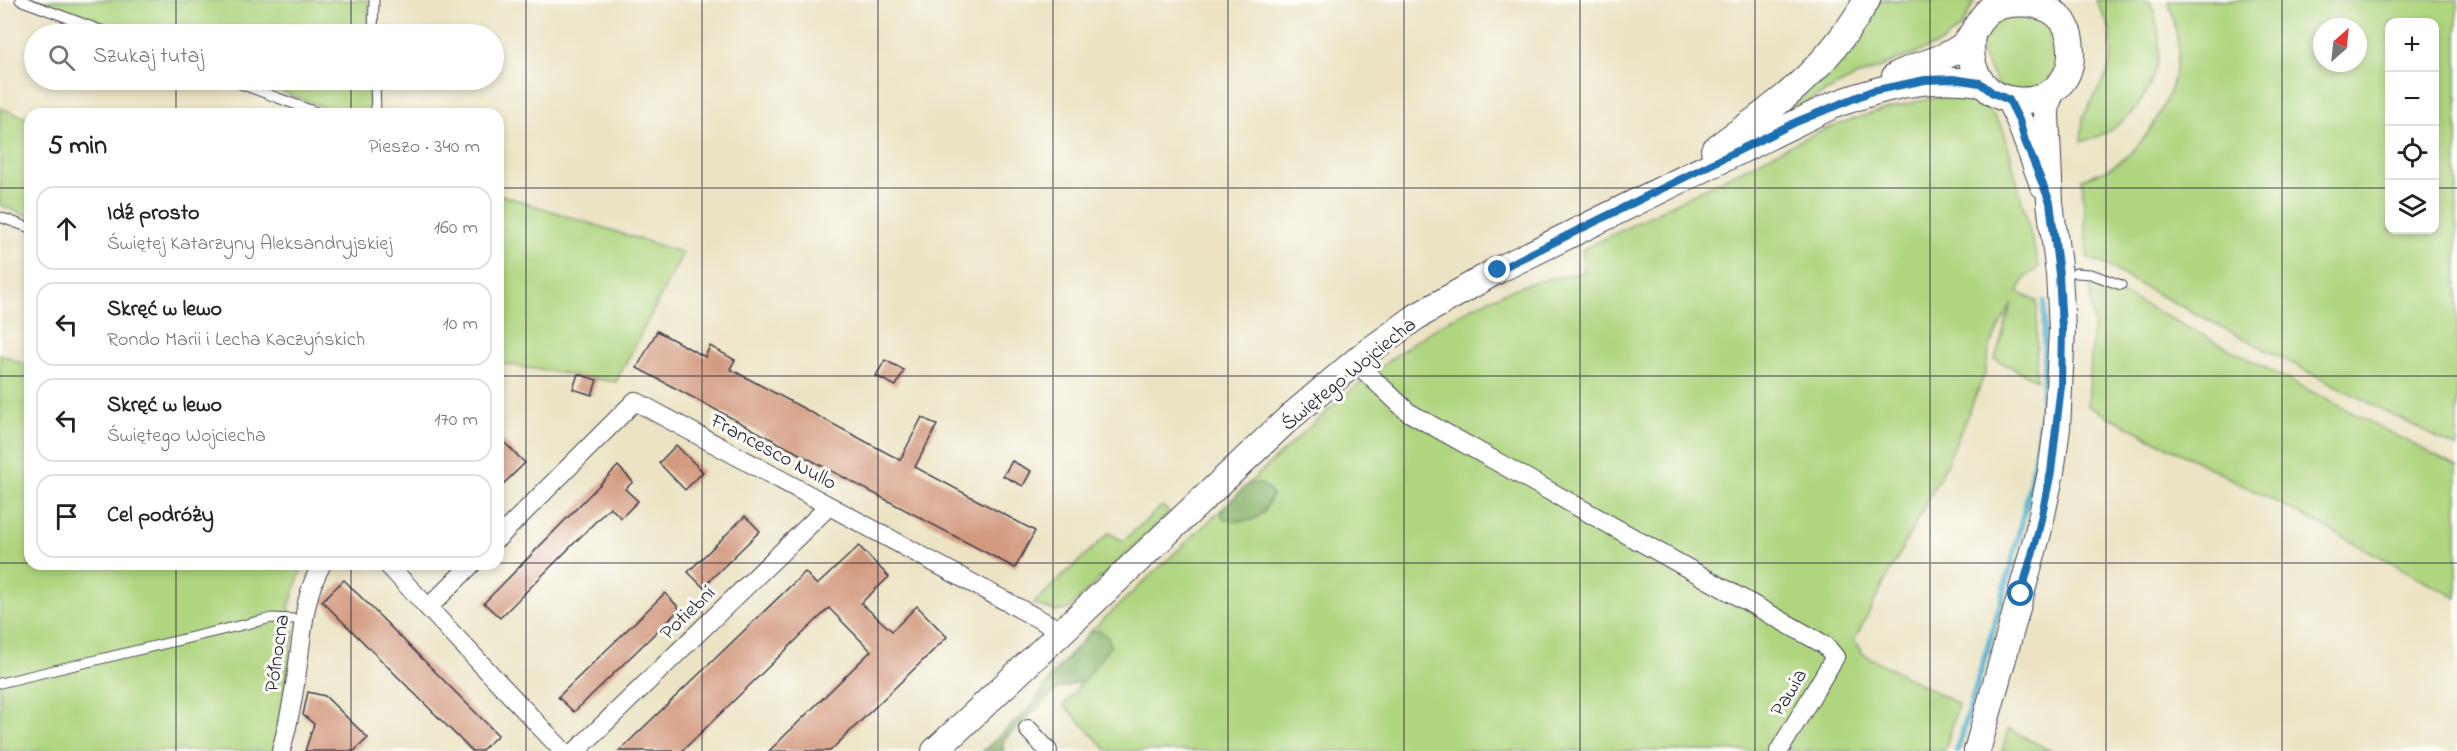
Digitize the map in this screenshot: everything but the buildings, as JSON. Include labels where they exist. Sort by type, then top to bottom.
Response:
[{"type":"street","points":[[1674,182],[1730,137],[1769,110],[1807,76],[1850,27],[1867,0]]},
{"type":"street","points":[[1977,751],[2038,533],[2051,472],[2057,428],[2062,329],[2059,274],[2050,202],[2046,115],[2047,103],[2052,91],[2065,77],[2071,59],[2071,40],[2063,22],[2050,8],[2031,0],[1991,5],[1979,21],[1972,36],[1970,52],[1980,83],[1993,93],[2009,100],[2031,100],[2052,91]]},
{"type":"street","name":"Świętego Wojciecha","points":[[1872,91],[1910,68],[1944,56],[1962,46],[1972,36]]},
{"type":"street","name":"Świętego Wojciecha","points":[[935,751],[1288,420],[1355,362],[1416,317],[1488,275],[1822,110],[1872,91],[1925,80],[1953,79],[1980,83]]},
{"type":"street","points":[[2009,100],[2019,120],[2025,141],[2050,202]]},
{"type":"street","name":"Pawia","points":[[1355,362],[1408,412],[1825,645],[1835,657],[1779,751]]},
{"type":"street","name":"Francesco Nullo","points":[[504,532],[635,401],[1062,632]]},
{"type":"street","name":"Potiebni","points":[[576,751],[830,506]]},
{"type":"street","name":"Północna","points":[[282,751],[303,619],[308,596],[319,570]]},
{"type":"street","points":[[393,570],[563,751]]},
{"type":"street","points":[[428,608],[466,570]]},
{"type":"street","points":[[1028,729],[1048,751]]},
{"type":"lane","points":[[20,0],[84,24]]},
{"type":"lane","points":[[373,24],[374,0]]},
{"type":"lane","points":[[257,90],[305,108]]},
{"type":"lane","points":[[375,90],[376,108]]},
{"type":"lane","points":[[0,217],[24,226]]},
{"type":"lane","points":[[2076,273],[2091,274],[2121,285]]},
{"type":"lane","points":[[0,683],[272,618],[293,618]]},
{"type":"green space","points":[[39,0],[368,0],[368,24],[104,24]]},
{"type":"green space","points":[[1879,0],[1975,1],[1961,27],[1941,43],[1851,79],[1783,114]]},
{"type":"green space","points":[[2096,0],[2150,0],[2158,31],[2158,59],[2147,91],[2126,118],[2098,136],[2081,142],[2083,117],[2108,72],[2112,54],[2110,29]]},
{"type":"green space","points":[[2168,0],[2457,0],[2457,448],[2140,285],[2108,266],[2088,258],[2082,179],[2112,167],[2125,158],[2148,133],[2171,86],[2178,55],[2177,34]]},
{"type":"green space","points":[[2042,11],[2067,48],[2047,90],[2002,94],[1975,41],[1989,17]]},
{"type":"green space","points":[[277,90],[369,90],[370,108],[326,108]]},
{"type":"green space","points":[[1955,95],[1972,100],[1984,107],[2004,131],[2039,267],[2024,279],[2018,292],[2037,301],[2036,380],[1995,359],[2012,303],[1990,345],[1985,374],[1948,461],[1854,641],[1863,654],[1958,704],[1945,751],[1108,751],[1064,705],[1110,645],[1100,631],[1090,632],[1222,509],[1222,517],[1263,514],[1272,495],[1267,488],[1247,485],[1309,427],[1375,371],[1409,346],[1445,322],[1483,302],[1522,286],[1584,272],[1582,250],[1809,136],[1880,111]]},
{"type":"green space","points":[[0,108],[24,117],[24,215],[0,205]]},
{"type":"green space","points":[[504,196],[683,253],[616,382],[504,364]]},
{"type":"green space","points":[[2093,286],[2133,299],[2457,467],[2457,598],[2298,513],[2088,406],[2093,327],[2090,289]]},
{"type":"green space","points":[[0,354],[24,364],[24,570],[301,570],[289,607],[294,635],[275,751],[0,751]]},
{"type":"green space","points":[[1258,483],[1268,488],[1272,496],[1260,515],[1243,521],[1226,520],[1222,517],[1222,509],[1247,485]]},
{"type":"green space","points":[[1162,506],[1170,512],[1067,610],[1054,611],[1033,604],[1109,533],[1123,541]]},
{"type":"green space","points":[[1100,631],[1108,637],[1111,645],[1084,681],[1057,689],[1003,741],[1003,751],[983,751],[1032,706],[1053,674],[1090,632]]},
{"type":"green space","points":[[2009,729],[2051,751],[2002,751]]},
{"type":"waterway","points":[[1957,751],[2014,554],[2032,473],[2042,400],[2044,302]]},
{"type":"route","points":[[1498,270],[1796,122],[1872,91],[1925,80],[1953,79],[1980,83],[1993,93],[2009,100],[2019,120],[2025,141],[2050,202],[2059,274],[2062,329],[2061,386],[2051,472],[2038,533],[2021,594]]}]
